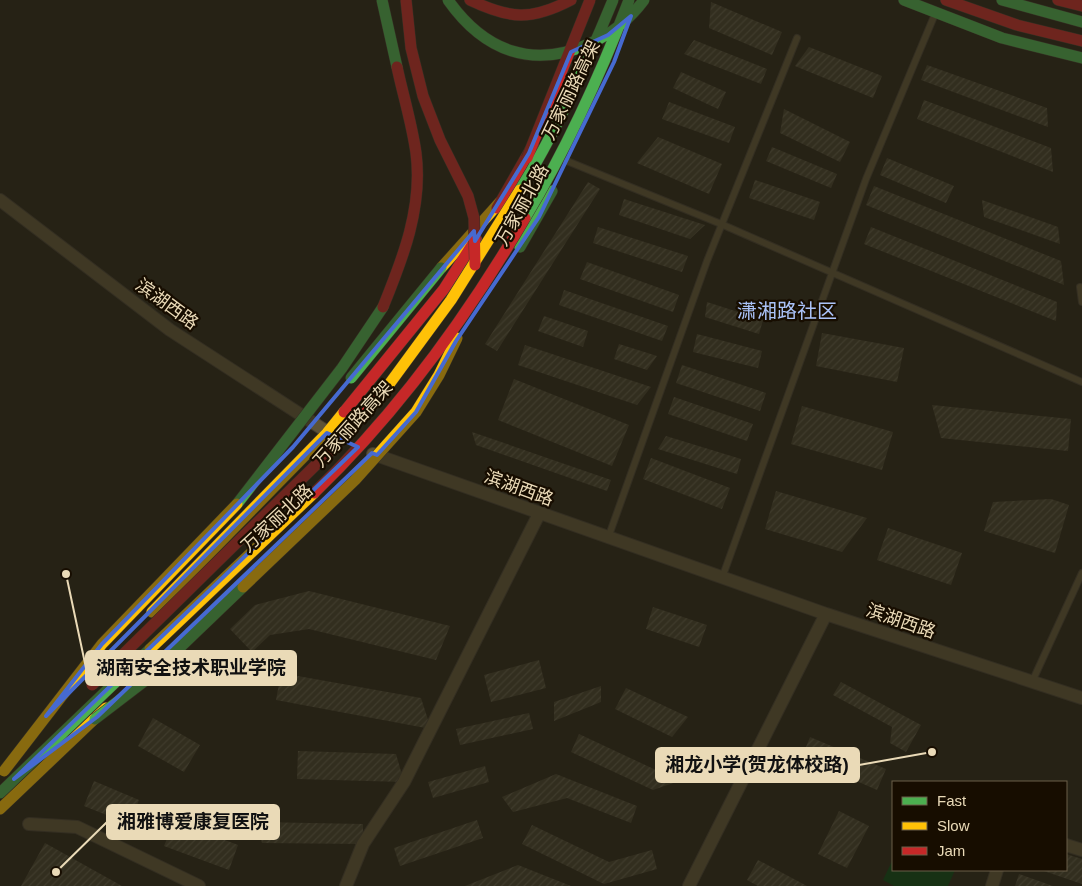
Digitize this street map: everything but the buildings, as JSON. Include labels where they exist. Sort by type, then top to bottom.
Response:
[{"type":"main road","points":[[241,500],[342,368],[382,309],[399,268],[412,223],[416,190],[416,153],[382,0]]},
{"type":"main road","points":[[14,779],[146,680],[355,480],[416,412],[452,352],[474,287],[474,218],[468,196],[440,140],[423,96],[411,48],[406,0]]},
{"type":"main road","points":[[448,0],[457,15],[478,35],[510,50],[538,56],[556,56],[579,49],[608,35],[636,12],[644,0]]},
{"type":"main road","points":[[470,0],[494,12],[523,18],[553,10],[571,0]]},
{"type":"main road","points":[[506,214],[543,114],[566,65],[590,0]]},
{"type":"main road","name":"万家丽北路","points":[[1,769],[327,433],[444,288],[500,202],[544,126],[589,37],[602,0]]},
{"type":"main road","name":"万家丽路高架","points":[[86,692],[329,452],[381,396],[450,300],[541,156],[586,68],[613,0]]},
{"type":"main road","name":"万家丽路高架","points":[[0,793],[345,463],[391,411],[449,334],[538,195],[611,51],[629,0]]},
{"type":"main road","name":"万家丽北路","points":[[0,809],[238,578],[372,453],[492,291],[539,217],[614,62],[637,0]]},
{"type":"main road","points":[[904,0],[1002,38],[1082,58]]},
{"type":"main road","points":[[946,0],[1016,25],[1082,41]]},
{"type":"main road","points":[[1002,0],[1082,22]]},
{"type":"main road","points":[[1058,0],[1082,6]]},
{"type":"main road","points":[[1,769],[102,644],[293,447],[441,268],[500,202]]},
{"type":"main road","points":[[1,769],[65,711]]},
{"type":"street","name":"滨湖西路","points":[[0,200],[170,330],[327,433],[372,453],[608,539],[826,614],[1082,698]]},
{"type":"street","points":[[346,886],[363,844],[404,782],[539,514]]},
{"type":"street","points":[[688,886],[826,614]]},
{"type":"street","points":[[29,824],[77,827],[198,886]]},
{"type":"street","points":[[1067,844],[1082,850]]},
{"type":"street","points":[[992,886],[997,871]]},
{"type":"lane","points":[[722,578],[866,179],[935,13]]},
{"type":"lane","points":[[608,539],[721,224],[797,38]]},
{"type":"lane","points":[[567,161],[721,224],[1082,382]]},
{"type":"lane","points":[[1080,287],[1082,302]]},
{"type":"lane","points":[[1032,683],[1082,573]]},
{"type":"highlighted area","points":[[631,16],[614,62],[539,217],[456,341],[416,412],[377,455],[372,453],[97,717],[14,779],[358,447],[327,433],[46,716],[102,644],[293,447],[474,231],[475,241],[529,153],[571,52],[608,35]]},
{"type":"green space","points":[[892,861],[892,871],[955,871],[948,886],[894,886],[883,880]]},
{"type":"traffic: fast","points":[[382,0],[397,67]]},
{"type":"traffic: fast","points":[[448,0],[462,18],[477,32],[511,51],[530,55],[549,55],[570,51],[591,43],[614,30],[644,0]]},
{"type":"traffic: fast","points":[[520,190],[570,97],[613,0]]},
{"type":"traffic: fast","points":[[525,218],[555,165],[582,111],[629,0]]},
{"type":"traffic: fast","points":[[904,0],[1002,38],[1082,58]]},
{"type":"traffic: fast","points":[[1002,0],[1082,22]]},
{"type":"traffic: fast","points":[[520,247],[552,191]]},
{"type":"traffic: fast","points":[[351,378],[441,268]]},
{"type":"traffic: fast","points":[[237,504],[342,368],[383,307]]},
{"type":"traffic: fast","points":[[95,719],[146,680],[243,587]]},
{"type":"traffic: fast","points":[[0,793],[150,649]]},
{"type":"traffic: slow","points":[[379,398],[451,300],[520,190]]},
{"type":"traffic: slow","points":[[441,268],[500,202]]},
{"type":"traffic: slow","points":[[243,587],[355,480],[416,412],[439,375],[457,338]]},
{"type":"traffic: slow","points":[[152,612],[327,433],[344,412]]},
{"type":"traffic: slow","points":[[150,649],[314,493]]},
{"type":"traffic: slow","points":[[4,771],[102,644],[237,504]]},
{"type":"traffic: slow","points":[[0,809],[106,708]]},
{"type":"traffic: jam","points":[[406,0],[411,48],[423,96],[440,140],[468,196],[474,218],[475,265]]},
{"type":"traffic: jam","points":[[470,0],[497,11],[520,15],[544,12],[571,0]]},
{"type":"traffic: jam","points":[[527,158],[590,0]]},
{"type":"traffic: jam","points":[[946,0],[1017,25],[1082,41]]},
{"type":"traffic: jam","points":[[1058,0],[1082,6]]},
{"type":"traffic: jam","points":[[383,307],[398,270],[410,232],[417,193],[416,153],[397,67]]},
{"type":"traffic: jam","points":[[497,208],[533,145]]},
{"type":"traffic: jam","points":[[314,493],[374,430],[429,363],[503,255],[525,218]]},
{"type":"traffic: jam","points":[[344,412],[444,289],[476,239]]},
{"type":"traffic: jam","points":[[92,685],[329,452],[379,398]]},
{"type":"place","name":"湖南安全技术职业学院","points":[[66,574]]},
{"type":"place","name":"湘龙小学(贺龙体校路)","points":[[932,752]]},
{"type":"place","name":"湘雅博爱康复医院","points":[[56,872]]},
{"type":"district","name":"潇湘路社区","points":[[787,311]]}]
